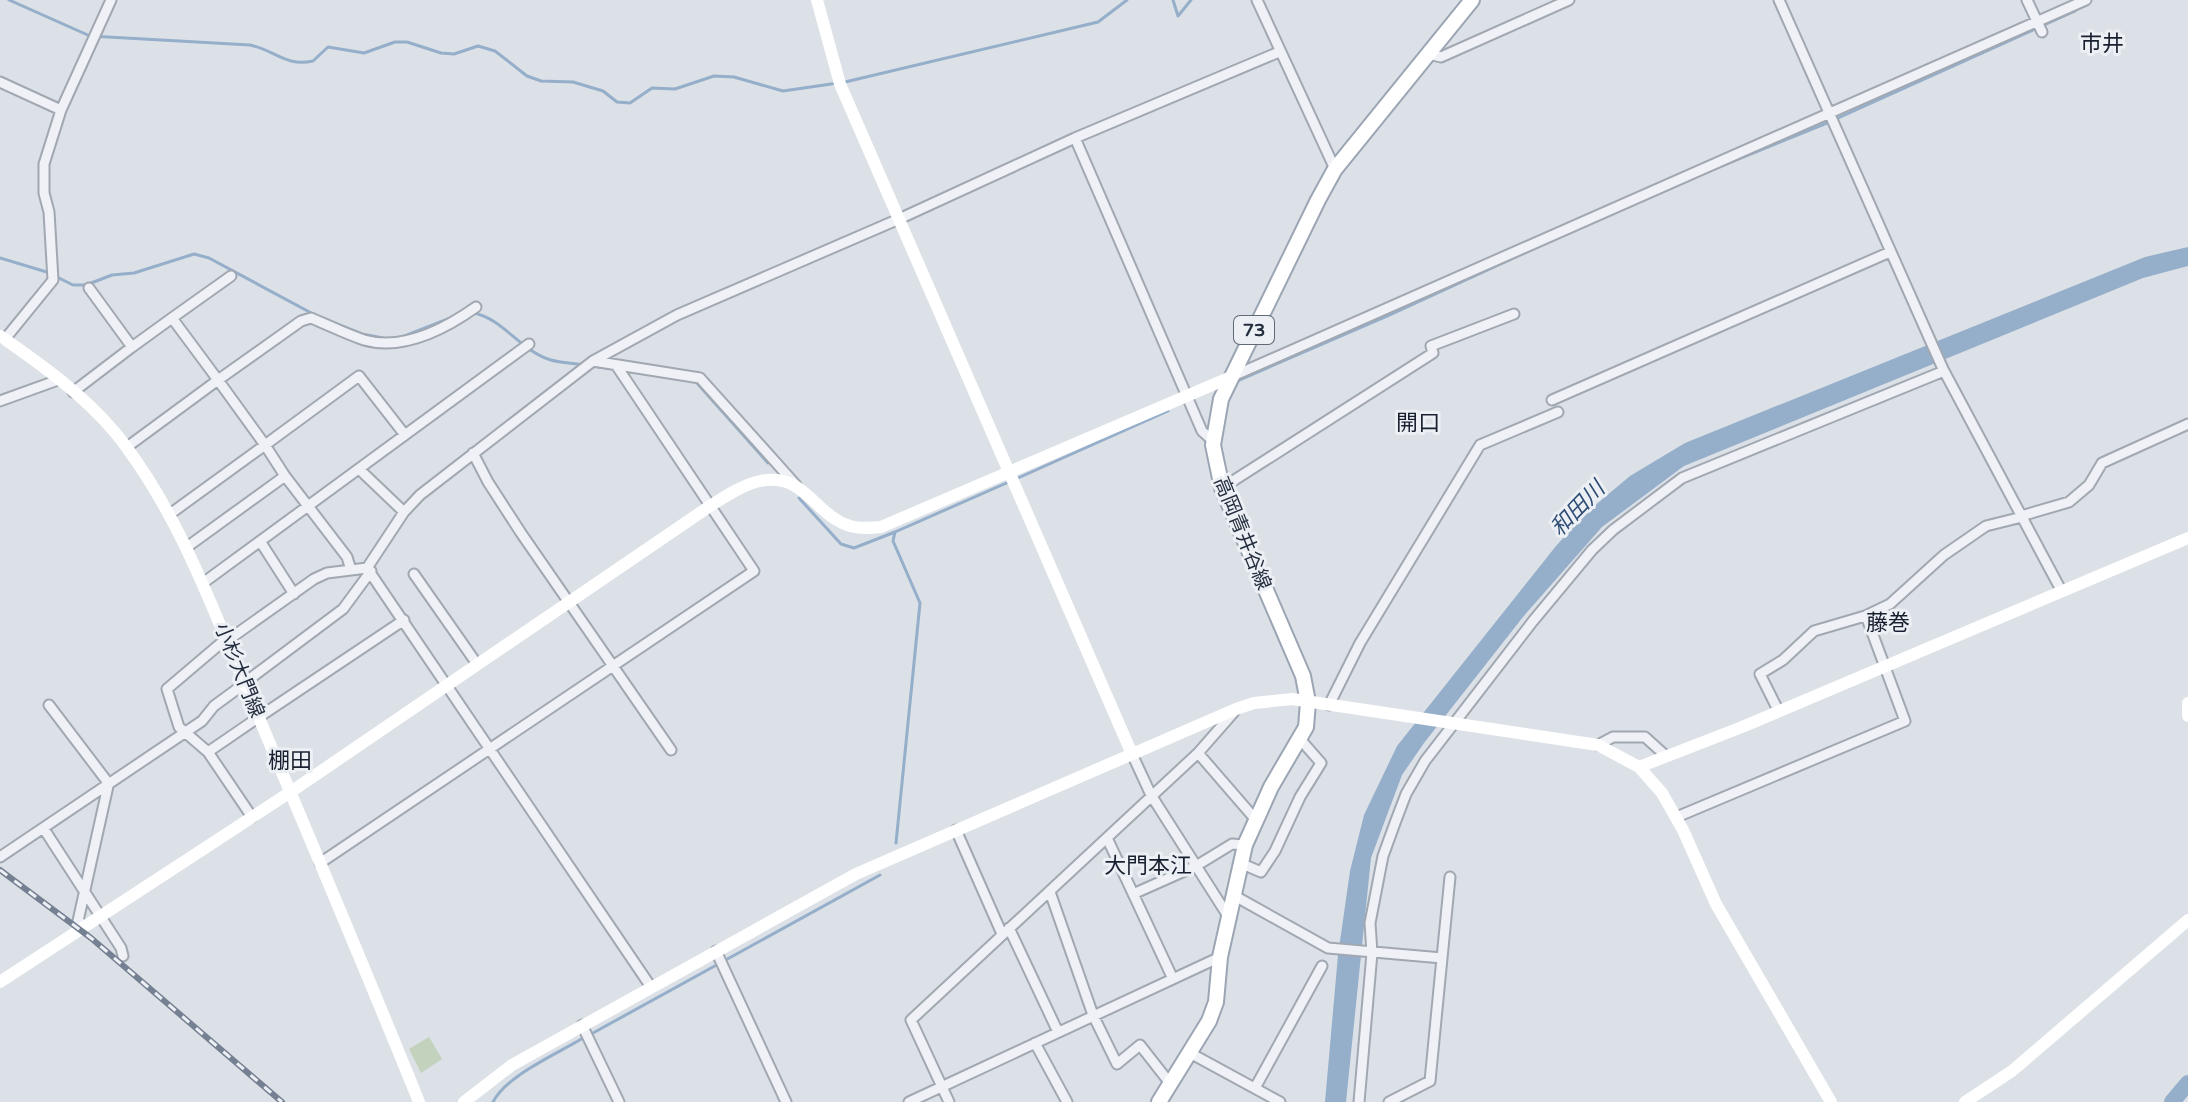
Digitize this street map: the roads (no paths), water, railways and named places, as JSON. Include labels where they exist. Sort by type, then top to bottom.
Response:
[{"type":"main road","name":"高岡青井谷線","points":[[1159,1102],[1209,1021],[1216,1002],[1220,957],[1245,845],[1271,787],[1306,727],[1308,702],[1303,676],[1222,488],[1215,463],[1216,420],[1231,377],[1335,169],[1472,0]]},
{"type":"street","points":[[2,338],[53,280],[44,164],[61,110],[111,0]]},
{"type":"street","points":[[817,0],[840,84],[1132,754],[1151,795],[1228,916]]},
{"type":"street","points":[[1257,0],[1335,169]]},
{"type":"street","points":[[1428,54],[1441,57],[1569,0]]},
{"type":"street","points":[[1779,0],[1944,370],[2061,590]]},
{"type":"street","points":[[2027,0],[2042,32]]},
{"type":"street","points":[[593,361],[700,378],[796,485],[833,516],[848,526],[881,527],[1231,377],[2086,0]]},
{"type":"street","points":[[0,857],[202,721],[214,706],[343,609],[404,512],[420,495],[593,361],[677,315],[899,219],[1075,138],[1279,52]]},
{"type":"street","points":[[0,82],[61,110]]},
{"type":"street","points":[[1075,138],[1202,431],[1214,442]]},
{"type":"street","points":[[1552,400],[1890,252]]},
{"type":"street","points":[[73,392],[231,276]]},
{"type":"street","points":[[89,288],[132,347]]},
{"type":"street","points":[[127,447],[301,321],[311,318],[366,341],[389,344],[404,342],[435,330],[476,307]]},
{"type":"street","points":[[1222,488],[1433,353],[1431,346],[1514,314]]},
{"type":"street","points":[[172,318],[347,557],[351,570]]},
{"type":"street","name":"小杉大門線","points":[[2,338],[98,414],[127,447],[170,514],[292,791],[419,1102]]},
{"type":"street","points":[[203,583],[529,344]]},
{"type":"street","points":[[320,863],[754,571],[616,365]]},
{"type":"street","points":[[1359,1102],[1372,953],[1370,923],[1383,856],[1418,772],[1533,621],[1592,550],[1682,478],[1944,370]]},
{"type":"street","points":[[170,514],[359,376],[405,435]]},
{"type":"street","points":[[0,401],[58,380]]},
{"type":"street","points":[[1329,705],[1360,643],[1480,445],[1558,412]]},
{"type":"street","points":[[1778,710],[1760,674],[1783,660],[1814,631],[1866,616],[1890,604],[1944,555],[1986,526],[2069,502],[2089,485],[2102,463],[2188,424]]},
{"type":"street","points":[[473,453],[488,482],[671,750]]},
{"type":"street","points":[[359,469],[404,512]]},
{"type":"street","points":[[187,547],[285,476]]},
{"type":"street","points":[[0,982],[292,791],[710,506],[742,487],[760,481],[778,479],[796,485]]},
{"type":"street","points":[[1639,767],[2188,538]]},
{"type":"street","points":[[260,541],[294,594]]},
{"type":"street","points":[[252,817],[208,752],[184,732],[173,712],[167,689],[227,639],[327,573],[369,570]]},
{"type":"street","points":[[369,570],[651,987]]},
{"type":"street","points":[[414,574],[477,664]]},
{"type":"street","points":[[1679,816],[1905,721],[1866,616]]},
{"type":"street","points":[[208,752],[404,620]]},
{"type":"street","points":[[464,1102],[512,1065],[856,874],[1236,709],[1254,703],[1292,699],[1598,745],[1639,767],[1662,793],[1716,904],[1831,1102]]},
{"type":"street","points":[[2188,703],[2188,716]]},
{"type":"street","points":[[49,705],[108,786],[78,921],[85,926]]},
{"type":"street","points":[[949,1102],[911,1020],[1198,753],[1236,709]]},
{"type":"street","points":[[1598,745],[1613,737],[1645,737],[1666,756]]},
{"type":"street","points":[[1240,863],[1261,872],[1321,763],[1300,739]]},
{"type":"street","points":[[1198,753],[1256,820]]},
{"type":"street","points":[[44,829],[121,948],[123,956]]},
{"type":"street","points":[[956,830],[1058,1032]]},
{"type":"street","points":[[1107,838],[1173,979]]},
{"type":"street","points":[[1133,894],[1196,866],[1232,844],[1245,845]]},
{"type":"street","points":[[1389,1102],[1430,1081],[1450,877]]},
{"type":"street","points":[[1050,892],[1093,1015],[1117,1064],[1140,1045],[1169,1082]]},
{"type":"street","points":[[1233,895],[1328,948],[1442,958]]},
{"type":"street","points":[[1973,1100],[2012,1071],[2188,920]]},
{"type":"street","points":[[716,951],[786,1102]]},
{"type":"street","points":[[909,1102],[1220,957]]},
{"type":"street","points":[[1255,1088],[1322,966]]},
{"type":"street","points":[[582,1025],[619,1102]]},
{"type":"street","points":[[1035,1043],[1067,1102]]},
{"type":"street","points":[[1190,1053],[1277,1101]]},
{"type":"water","points":[[2188,247],[2188,266],[2143,278],[1684,466],[1602,527],[1523,617],[1402,775],[1371,858],[1346,1102],[1325,1102],[1338,955],[1350,871],[1364,815],[1397,746],[1556,546],[1586,513],[1630,476],[1685,443],[2145,257]]},
{"type":"waterway","points":[[9,0],[90,36],[250,45],[295,62],[313,61],[328,47],[364,53],[395,42],[407,42],[454,54],[478,46],[495,51],[527,76],[541,81],[573,82],[603,91],[617,102],[630,103],[652,88],[675,89],[714,76],[734,77],[783,91],[838,83]]},
{"type":"waterway","points":[[845,82],[1098,22],[1127,0]]},
{"type":"waterway","points":[[1173,0],[1178,16]]},
{"type":"waterway","points":[[1178,16],[1191,0]]},
{"type":"waterway","points":[[1709,171],[1827,123],[2075,11]]},
{"type":"waterway","points":[[1237,381],[1544,244]]},
{"type":"waterway","points":[[57,277],[73,285],[86,285],[112,275],[134,273],[194,254],[209,258],[315,315]]},
{"type":"waterway","points":[[0,258],[50,273]]},
{"type":"waterway","points":[[474,313],[494,322],[541,356],[584,365]]},
{"type":"waterway","points":[[402,337],[458,315]]},
{"type":"waterway","points":[[322,318],[362,334],[383,338]]},
{"type":"waterway","points":[[591,366],[607,368]]},
{"type":"waterway","points":[[690,380],[696,382],[768,463]]},
{"type":"waterway","points":[[1018,478],[1168,411]]},
{"type":"waterway","points":[[896,843],[920,603],[893,541],[895,532],[1011,481]]},
{"type":"waterway","points":[[799,498],[841,544],[854,548],[895,532]]},
{"type":"waterway","points":[[593,1033],[880,875]]},
{"type":"waterway","points":[[493,1102],[521,1074],[583,1038]]},
{"type":"waterway","points":[[2172,1102],[2188,1083]]},
{"type":"railway","points":[[0,870],[91,938],[282,1102]]},
{"type":"district","name":"市井","points":[[2102,43]]},
{"type":"district","name":"開口","points":[[1418,422]]},
{"type":"district","name":"藤巻","points":[[1888,622]]},
{"type":"district","name":"棚田","points":[[290,760]]},
{"type":"district","name":"大門本江","points":[[1148,865]]},
{"type":"water label","name":"和田川","points":[[1577,508]]}]
